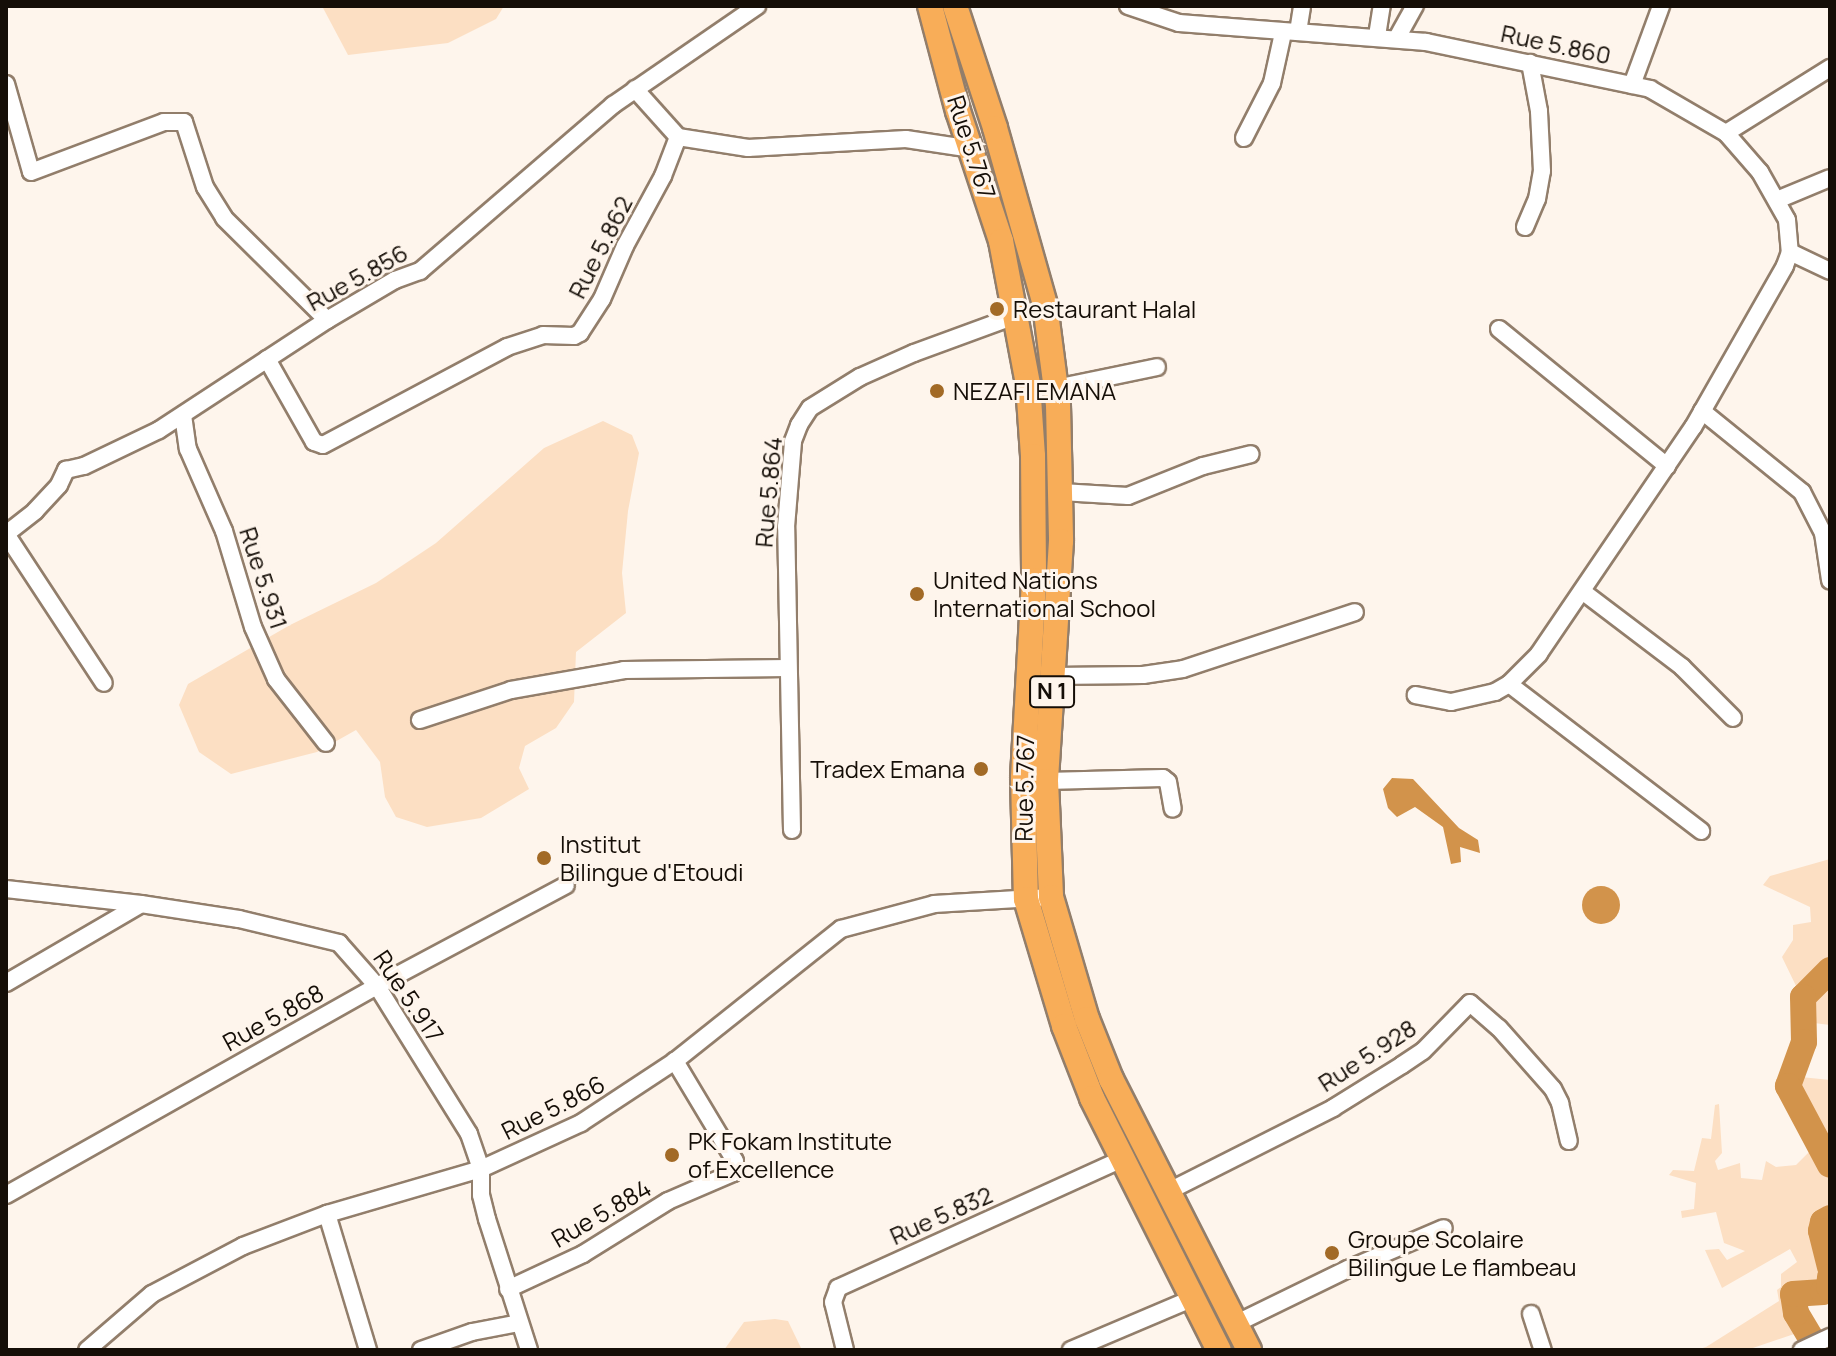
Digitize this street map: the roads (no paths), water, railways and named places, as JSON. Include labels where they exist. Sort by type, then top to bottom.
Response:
[{"type":"highway","name":"Rue 5.767","points":[[930,6],[1001,241],[1018,315],[1028,384],[1033,456],[1034,580],[1023,778],[1026,899],[1064,1026],[1092,1098],[1219,1350]]},
{"type":"highway","name":"N 1","points":[[955,6],[1045,305],[1056,388],[1061,492],[1046,781],[1051,897],[1087,1019],[1111,1079],[1249,1350]]},
{"type":"street","name":"Rue 5.856","points":[[6,534],[35,511],[59,485],[66,470],[106,456],[183,415],[327,320],[395,280],[420,271],[635,89],[757,6]]},
{"type":"street","name":"Rue 5.860","points":[[1128,6],[1179,23],[1397,38],[1530,63],[1666,95],[1726,133],[1760,172],[1787,220],[1790,252]]},
{"type":"street","points":[[1244,138],[1272,83],[1302,6]]},
{"type":"street","points":[[1377,36],[1382,6]]},
{"type":"street","points":[[1397,38],[1415,6]]},
{"type":"street","points":[[1632,85],[1661,6]]},
{"type":"street","points":[[1525,227],[1537,199],[1542,158],[1530,63]]},
{"type":"street","points":[[1726,133],[1830,68]]},
{"type":"street","points":[[6,84],[31,172],[164,122],[184,122],[205,187],[224,218],[327,320]]},
{"type":"street","points":[[635,89],[678,137],[748,148],[906,139],[972,149]]},
{"type":"street","name":"Rue 5.862","points":[[267,359],[314,442],[323,445],[507,347],[543,335],[574,336],[586,326],[602,299],[625,246],[663,176],[678,137]]},
{"type":"street","points":[[1777,200],[1830,178]]},
{"type":"street","points":[[1416,695],[1451,702],[1472,699],[1509,684],[1539,654],[1702,411],[1790,252],[1830,271]]},
{"type":"street","name":"Rue 5.864","points":[[792,830],[786,527],[793,441],[799,425],[810,408],[860,377],[914,353],[1018,315]]},
{"type":"street","points":[[1499,329],[1667,466]]},
{"type":"street","points":[[1056,388],[1157,367]]},
{"type":"street","points":[[1702,411],[1802,492],[1823,533],[1830,580]]},
{"type":"street","name":"Rue 5.931","points":[[183,415],[188,449],[224,531],[253,627],[270,666],[276,679],[326,743]]},
{"type":"street","points":[[1061,492],[1128,496],[1203,466],[1251,454]]},
{"type":"street","points":[[6,534],[104,683]]},
{"type":"street","points":[[1582,591],[1674,660],[1733,718]]},
{"type":"street","points":[[1053,676],[1143,675],[1183,669],[1355,612]]},
{"type":"street","points":[[420,720],[511,690],[596,674],[686,667],[788,668]]},
{"type":"street","points":[[1509,684],[1701,831]]},
{"type":"street","points":[[1046,781],[1163,778],[1171,791],[1173,809]]},
{"type":"street","name":"Rue 5.868","points":[[6,1195],[377,986],[566,885]]},
{"type":"street","name":"Rue 5.917","points":[[6,889],[141,904],[339,943],[377,986],[469,1134],[481,1169],[481,1195],[529,1350]]},
{"type":"street","name":"Rue 5.866","points":[[87,1350],[128,1312],[164,1287],[243,1246],[327,1214],[481,1169],[581,1123],[675,1061],[841,929],[934,904],[1051,897]]},
{"type":"street","points":[[6,983],[141,904]]},
{"type":"street","name":"Rue 5.928","points":[[1167,1192],[1333,1108],[1402,1065],[1423,1051],[1470,1003],[1499,1028],[1553,1089],[1560,1103],[1569,1141]]},
{"type":"street","name":"Rue 5.884","points":[[508,1289],[583,1254],[668,1201],[733,1173],[735,1161],[675,1061]]},
{"type":"street","name":"Rue 5.832","points":[[845,1350],[833,1302],[838,1288],[1122,1159]]},
{"type":"street","points":[[327,1214],[368,1350]]},
{"type":"street","points":[[1235,1324],[1333,1275],[1444,1228]]},
{"type":"street","points":[[1071,1350],[1191,1299]]},
{"type":"street","points":[[1531,1314],[1543,1350]]},
{"type":"street","points":[[421,1350],[472,1332],[519,1323]]},
{"type":"street","points":[[1802,1350],[1824,1339]]},
{"type":"waterway","points":[[1830,970],[1803,997],[1804,1042],[1788,1086],[1830,1165]]},
{"type":"waterway","points":[[1830,1218],[1823,1222],[1821,1231],[1830,1267]]},
{"type":"waterway","points":[[1818,1350],[1796,1313],[1793,1294],[1823,1292],[1829,1287],[1830,1277]]},
{"type":"place","name":"Restaurant Halal","points":[[997,309]]},
{"type":"place","name":"NEZAFI EMANA","points":[[937,391]]},
{"type":"place","name":"United Nations International School","points":[[917,594]]},
{"type":"place","name":"Tradex Emana","points":[[981,769]]},
{"type":"place","name":"Institut Bilingue d'Etoudi","points":[[544,858]]},
{"type":"place","name":"PK Fokam Institute of Excellence","points":[[672,1155]]},
{"type":"place","name":"Groupe Scolaire Bilingue Le flambeau","points":[[1332,1253]]}]
